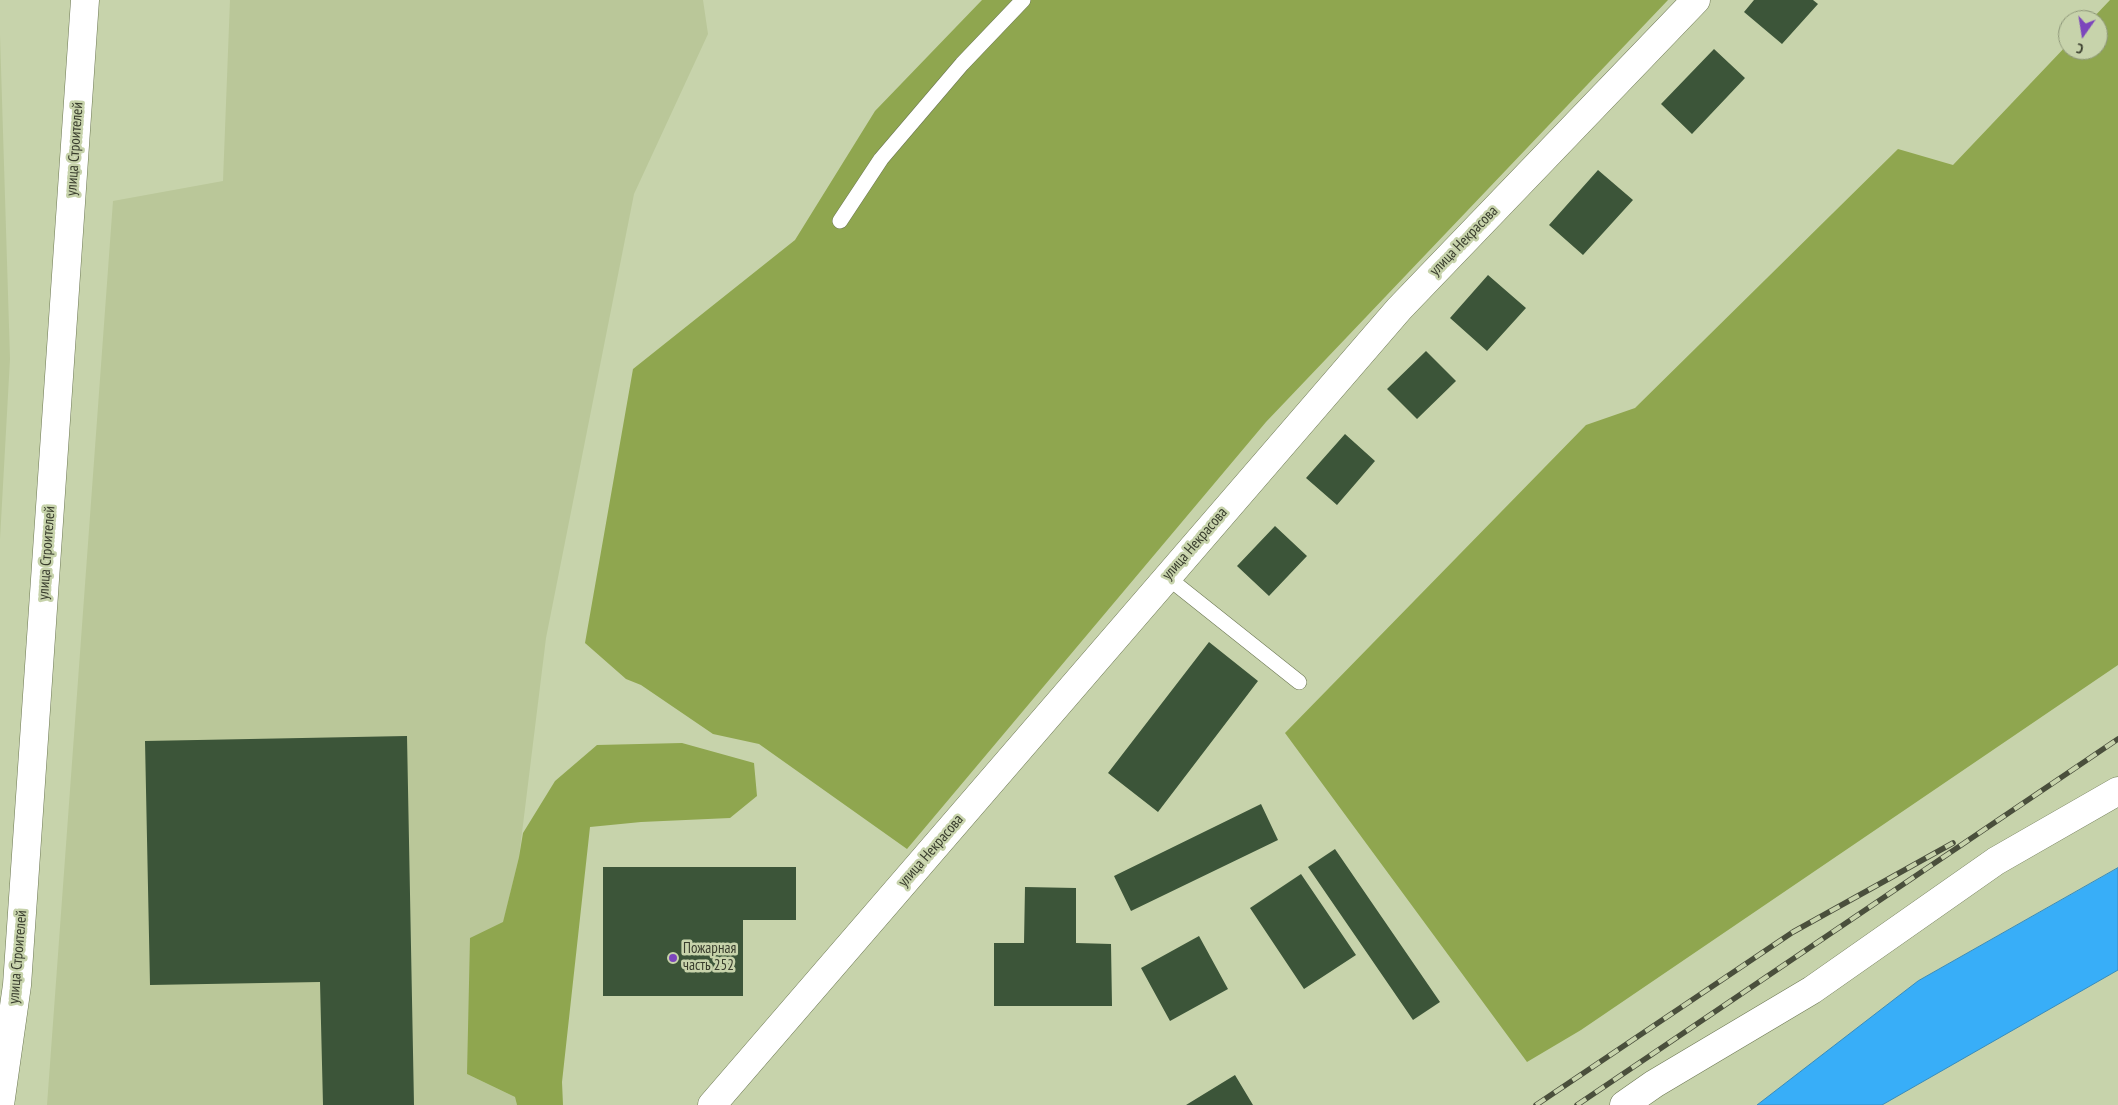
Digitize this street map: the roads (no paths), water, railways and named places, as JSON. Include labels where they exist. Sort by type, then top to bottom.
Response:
[{"type":"street","name":"улица Строителей","points":[[0,1105],[17,985],[85,0]]},
{"type":"street","name":"улица Некрасова","points":[[712,1105],[1399,308],[1696,0]]},
{"type":"street","points":[[1624,1105],[1654,1084],[1812,990],[1996,861],[2118,791]]},
{"type":"lane","points":[[840,221],[882,159],[962,64],[1023,0]]},
{"type":"lane","points":[[1167,577],[1299,682]]},
{"type":"water","points":[[2118,868],[2118,970],[1882,1105],[1757,1105],[1918,981]]},
{"type":"railway","points":[[1577,1105],[2118,739]]},
{"type":"railway","points":[[1536,1105],[1793,932],[1953,843]]},
{"type":"place","name":"Пожарная часть 252","points":[[673,958]]}]
